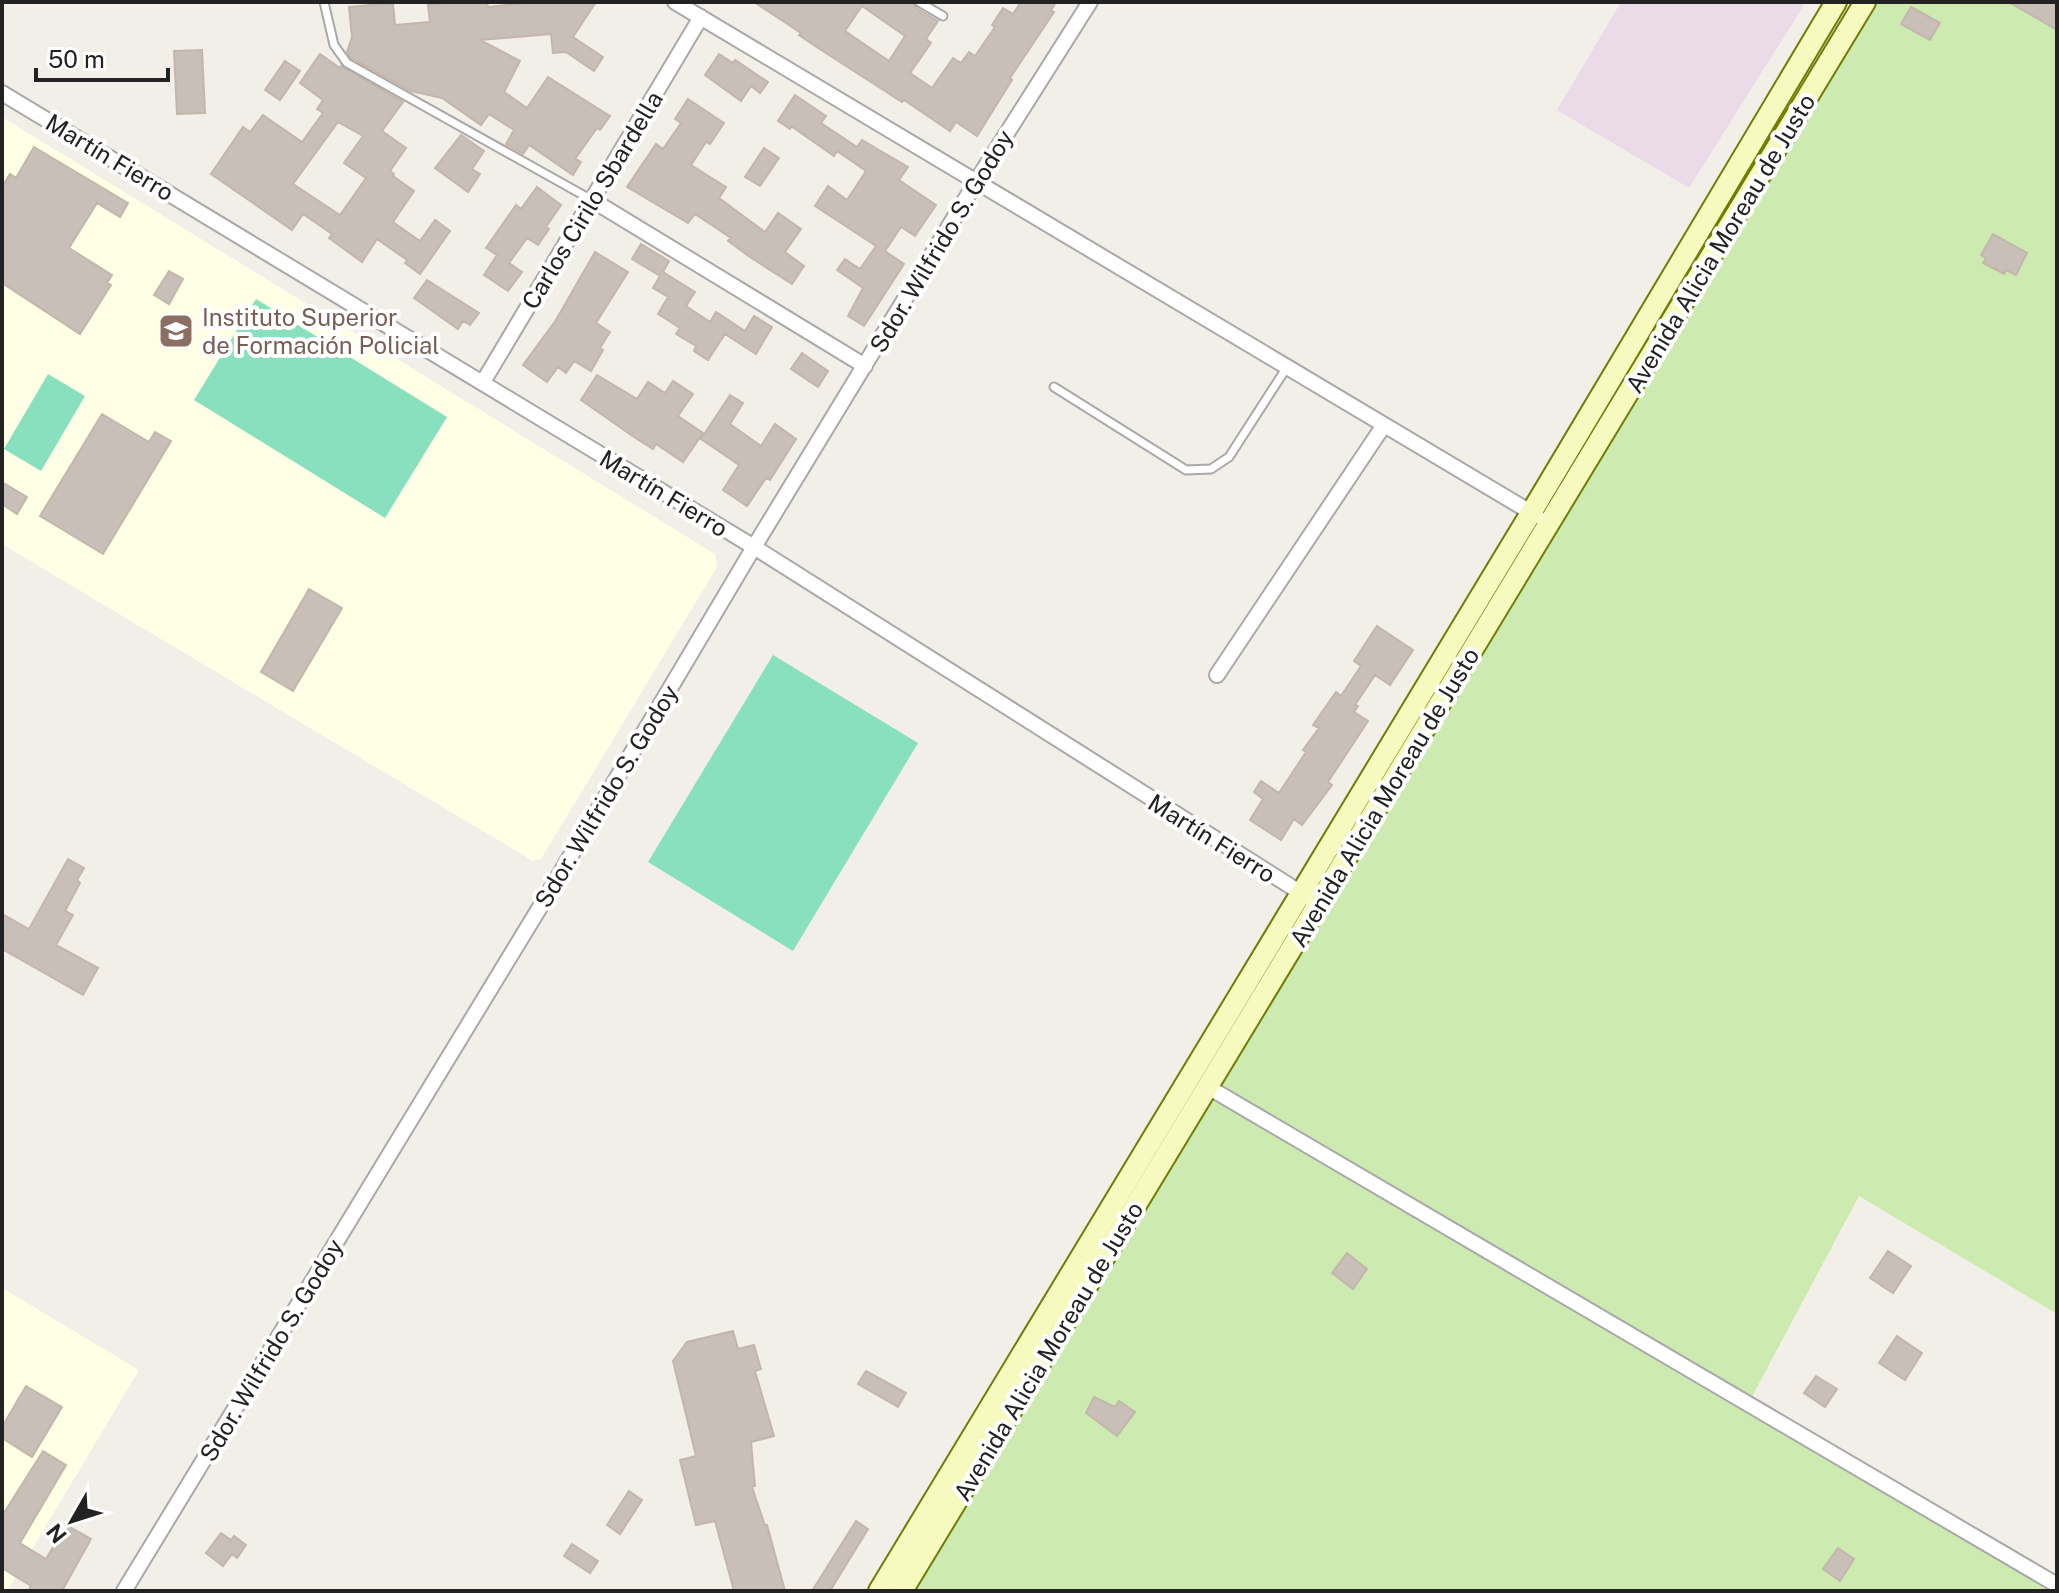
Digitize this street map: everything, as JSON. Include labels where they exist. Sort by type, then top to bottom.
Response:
[{"type":"main road","name":"Avenida Alicia Moreau de Justo","points":[[879,1591],[1836,2]]},
{"type":"main road","name":"Avenida Alicia Moreau de Justo","points":[[902,1591],[1865,2]]},
{"type":"street","points":[[675,2],[1550,522]]},
{"type":"street","name":"Sdor. Wilfrido S. Godoy","points":[[124,1591],[551,889],[754,547],[976,182],[1090,2]]},
{"type":"street","name":"Carlos Cirilo Sbardella","points":[[483,382],[701,17]]},
{"type":"street","name":"Martín Fierro","points":[[2,93],[754,547],[1300,894],[1320,903]]},
{"type":"street","points":[[592,200],[865,366]]},
{"type":"street","points":[[1217,675],[1384,425]]},
{"type":"street","points":[[1208,1087],[2057,1585]]},
{"type":"lane","points":[[324,2],[334,45],[347,63],[592,200]]},
{"type":"lane","points":[[919,2],[943,16]]},
{"type":"lane","points":[[1054,387],[1186,470],[1211,469],[1229,457],[1287,367]]},
{"type":"shaded area","points":[[1621,2],[1806,2],[1689,188],[1557,110]]},
{"type":"shaded area","name":"Instituto Superior de Formación Policial","points":[[2,117],[715,554],[717,567],[541,859],[533,861],[2,544]]},
{"type":"shaded area","points":[[2,1288],[139,1370],[7,1591],[2,1591]]},
{"type":"green space","points":[[1863,2],[2057,2],[2057,1314],[1859,1196],[1746,1408],[2057,1591],[905,1591]]},
{"type":"green space","points":[[256,299],[447,417],[385,518],[194,400]]},
{"type":"green space","points":[[48,374],[85,396],[41,471],[4,449]]},
{"type":"green space","points":[[773,655],[918,743],[793,951],[648,862]]},
{"type":"building","points":[[487,2],[488,7],[537,2],[596,2],[573,37],[603,57],[594,71],[566,52],[553,53],[551,34],[480,40],[520,61],[504,92],[527,108],[548,77],[610,116],[600,130],[597,128],[575,159],[581,162],[573,175],[529,145],[523,154],[506,144],[514,130],[489,114],[481,125],[442,98],[411,91],[351,58],[347,52],[352,37],[349,7],[393,3],[395,25],[430,22],[428,5]]},
{"type":"building","points":[[754,2],[913,2],[916,8],[938,21],[926,39],[931,43],[910,73],[932,88],[953,58],[961,63],[969,52],[975,56],[995,27],[992,25],[1003,8],[1013,14],[1021,2],[1056,2],[1051,10],[1054,12],[1010,78],[1012,80],[977,136],[956,122],[950,131],[815,46],[799,35],[801,33]],"holes":[[[862,6],[905,36],[889,61],[845,31]]]},
{"type":"building","points":[[2009,2],[2057,2],[2057,30]]},
{"type":"building","points":[[1911,7],[1940,23],[1930,40],[1901,24]]},
{"type":"building","points":[[202,50],[205,113],[177,114],[174,51]]},
{"type":"building","points":[[320,54],[403,102],[382,131],[406,148],[390,171],[414,191],[393,222],[420,241],[435,220],[450,231],[420,274],[405,263],[407,260],[377,239],[362,262],[329,238],[332,234],[303,214],[292,230],[211,174],[243,127],[250,132],[263,115],[302,142],[323,113],[317,109],[323,100],[300,83]],"holes":[[[338,122],[363,136],[344,163],[366,178],[340,215],[293,184]]]},
{"type":"building","points":[[719,54],[733,63],[735,60],[768,82],[760,93],[751,86],[741,101],[705,75]]},
{"type":"building","points":[[285,61],[300,71],[280,100],[265,90]]},
{"type":"building","points":[[795,95],[826,116],[821,123],[857,147],[862,140],[908,167],[899,180],[936,205],[915,236],[901,227],[885,251],[904,264],[864,326],[848,316],[863,288],[837,270],[845,259],[860,269],[876,246],[815,206],[828,186],[847,200],[866,171],[837,151],[834,156],[791,126],[790,129],[778,121]]},
{"type":"building","points":[[688,99],[724,123],[710,144],[706,142],[691,165],[726,187],[719,198],[765,232],[778,213],[801,229],[785,252],[804,266],[792,284],[750,257],[728,241],[731,238],[695,214],[688,223],[627,187],[656,144],[663,149],[681,123],[675,119]]},
{"type":"building","points":[[461,135],[484,151],[472,169],[480,174],[468,192],[435,168]]},
{"type":"building","points":[[34,147],[128,203],[120,217],[97,203],[69,248],[112,275],[107,283],[111,285],[80,334],[2,283],[2,187],[10,174],[16,178]]},
{"type":"building","points":[[764,148],[779,158],[760,186],[745,177]]},
{"type":"building","points":[[537,187],[561,205],[538,245],[527,238],[509,263],[522,272],[508,291],[484,275],[497,255],[486,248],[516,205],[521,209]]},
{"type":"building","points":[[1993,234],[2027,253],[2016,275],[2006,270],[2004,274],[1983,263],[1986,258],[1981,255]]},
{"type":"building","points":[[641,244],[669,261],[663,272],[695,292],[686,306],[710,322],[716,312],[745,331],[754,316],[772,327],[756,354],[725,334],[708,360],[694,351],[696,346],[676,334],[680,328],[658,314],[668,297],[653,288],[660,276],[632,259]]},
{"type":"building","points":[[595,252],[628,272],[596,323],[610,332],[591,371],[574,361],[566,373],[558,367],[547,382],[523,365],[556,320]]},
{"type":"building","points":[[169,271],[183,279],[169,304],[154,295]]},
{"type":"building","points":[[427,280],[479,313],[470,325],[463,321],[458,329],[414,298]]},
{"type":"building","points":[[802,353],[828,371],[818,387],[791,369]]},
{"type":"building","points":[[597,375],[637,399],[648,382],[665,393],[673,381],[693,394],[678,416],[703,433],[683,462],[656,444],[653,449],[581,400]]},
{"type":"building","points":[[730,395],[743,403],[730,424],[761,446],[775,424],[796,439],[770,480],[766,478],[747,506],[723,490],[739,465],[701,439]]},
{"type":"building","points":[[102,414],[149,442],[155,432],[171,441],[103,554],[40,516]]},
{"type":"building","points":[[2,482],[27,497],[17,514],[2,504]]},
{"type":"building","points":[[309,589],[342,608],[293,691],[261,672]]},
{"type":"building","points":[[1377,626],[1413,650],[1390,685],[1375,675],[1355,705],[1358,706],[1354,712],[1368,721],[1328,782],[1332,785],[1302,825],[1294,819],[1281,840],[1250,820],[1263,799],[1254,792],[1261,781],[1279,793],[1319,728],[1313,725],[1336,692],[1341,696],[1361,666],[1354,661]]},
{"type":"building","points":[[68,859],[84,868],[77,880],[80,883],[65,911],[73,915],[56,945],[98,968],[83,995],[2,949],[2,914],[29,929]]},
{"type":"building","points":[[1888,1251],[1911,1266],[1893,1293],[1870,1278]]},
{"type":"building","points":[[1347,1253],[1367,1269],[1353,1289],[1332,1273]]},
{"type":"building","points":[[733,1331],[738,1349],[754,1345],[761,1369],[755,1371],[774,1436],[751,1442],[755,1486],[752,1487],[767,1525],[785,1591],[734,1591],[715,1521],[696,1525],[680,1460],[696,1456],[673,1361],[687,1342]]},
{"type":"building","points":[[1897,1336],[1922,1353],[1905,1380],[1879,1363]]},
{"type":"building","points":[[866,1371],[906,1393],[898,1407],[858,1384]]},
{"type":"building","points":[[1816,1376],[1837,1389],[1825,1407],[1804,1393]]},
{"type":"building","points":[[26,1386],[62,1407],[32,1457],[2,1438],[2,1427]]},
{"type":"building","points":[[1094,1397],[1115,1407],[1119,1401],[1135,1412],[1117,1436],[1086,1413]]},
{"type":"building","points":[[43,1451],[66,1465],[20,1543],[46,1559],[66,1525],[91,1539],[62,1591],[28,1591],[31,1586],[2,1568],[2,1516]]},
{"type":"building","points":[[629,1491],[642,1500],[620,1534],[607,1525]]},
{"type":"building","points":[[856,1521],[868,1529],[830,1591],[812,1591]]},
{"type":"building","points":[[221,1533],[231,1540],[234,1536],[246,1545],[237,1558],[232,1554],[223,1566],[206,1553]]},
{"type":"building","points":[[572,1544],[598,1561],[590,1573],[564,1556]]},
{"type":"building","points":[[1838,1548],[1854,1559],[1840,1581],[1823,1569]]},
{"type":"place","name":"Instituto Superior de Formación Policial","points":[[176,331]]}]
